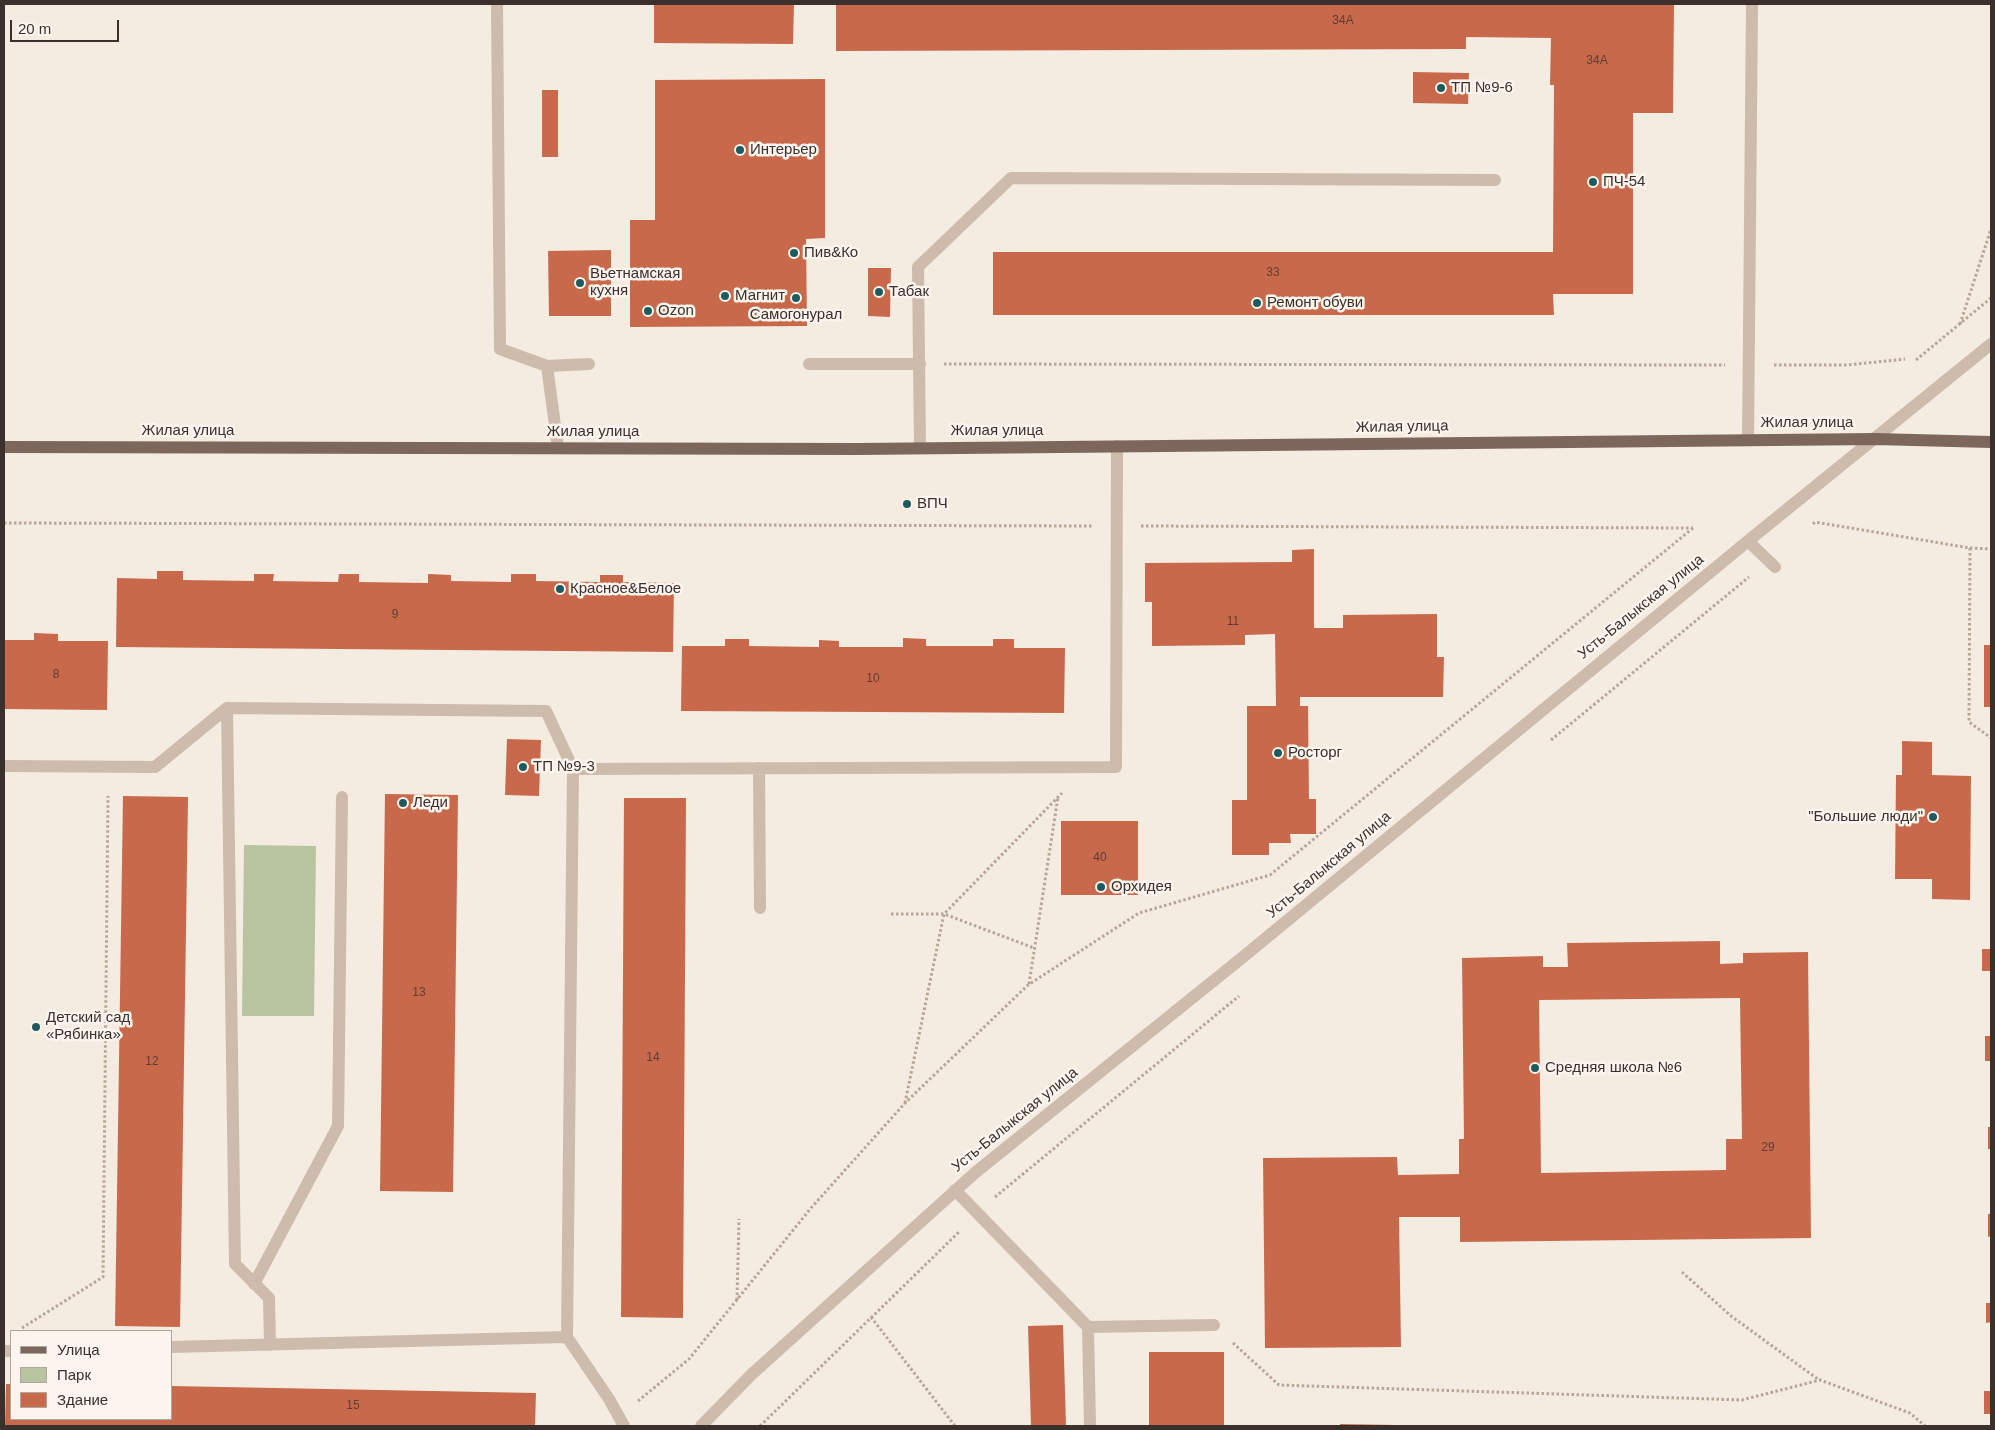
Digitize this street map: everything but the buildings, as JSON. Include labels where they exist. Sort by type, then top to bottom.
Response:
[{"type":"main road","name":"Жилая улица","points":[[4,447],[920,448],[1875,439],[1991,442]]},
{"type":"street","points":[[497,4],[500,349],[547,366],[589,364]]},
{"type":"street","points":[[1748,440],[1752,4]]},
{"type":"street","points":[[920,448],[918,267],[1011,178],[1495,180]]},
{"type":"street","name":"Усть-Балыкская улица","points":[[701,1426],[752,1374],[955,1190],[1991,344]]},
{"type":"street","points":[[809,364],[920,364]]},
{"type":"street","points":[[547,366],[558,448]]},
{"type":"street","points":[[573,768],[1116,767],[1117,446]]},
{"type":"street","points":[[1748,541],[1771,564]]},
{"type":"street","points":[[227,708],[235,1264],[269,1298],[270,1345]]},
{"type":"street","points":[[4,766],[155,767],[227,708],[546,711],[573,768],[567,1337],[621,1421]]},
{"type":"street","points":[[759,768],[760,908]]},
{"type":"street","points":[[254,1284],[338,1126],[342,797]]},
{"type":"street","points":[[955,1190],[1088,1327],[1090,1426]]},
{"type":"street","points":[[1088,1327],[1214,1325]]},
{"type":"street","points":[[172,1347],[567,1337]]},
{"type":"path","points":[[1960,324],[1991,229]]},
{"type":"path","points":[[1916,360],[1991,298]]},
{"type":"path","points":[[920,364],[1847,365],[1905,359]]},
{"type":"path","points":[[1808,528],[1815,522],[1970,548],[1991,549]]},
{"type":"path","points":[[4,523],[1693,528],[1270,875],[1139,913],[1028,984],[904,1103],[811,1208],[688,1359],[621,1421]]},
{"type":"path","points":[[1970,548],[1969,722],[1991,738]]},
{"type":"path","points":[[1543,746],[1771,564]]},
{"type":"path","points":[[904,1103],[944,914],[1088,767]]},
{"type":"path","points":[[19,1330],[102,1278],[108,796]]},
{"type":"path","points":[[1028,984],[1058,797]]},
{"type":"path","points":[[891,914],[944,914],[1034,948]]},
{"type":"path","points":[[760,1426],[978,1214],[1245,991]]},
{"type":"path","points":[[737,1300],[739,1219]]},
{"type":"path","points":[[1682,1272],[1731,1316],[1820,1380],[1910,1413],[1925,1426]]},
{"type":"path","points":[[871,1317],[955,1426]]},
{"type":"path","points":[[1214,1325],[1280,1385],[1742,1400],[1820,1380]]},
{"type":"green space","points":[[244,845],[316,846],[314,1016],[242,1016]]},
{"type":"place","name":"ТП №9-6","points":[[1441,88]]},
{"type":"place","name":"Интерьер","points":[[740,150]]},
{"type":"place","name":"ПЧ-54","points":[[1593,182]]},
{"type":"place","name":"Пив&Ко","points":[[794,253]]},
{"type":"place","name":"Вьетнамская кухня","points":[[580,283]]},
{"type":"place","name":"Табак","points":[[879,292]]},
{"type":"place","name":"Магнит","points":[[725,296]]},
{"type":"place","name":"Самогонурал","points":[[796,298]]},
{"type":"place","name":"Ремонт обуви","points":[[1257,303]]},
{"type":"place","name":"Ozon","points":[[648,311]]},
{"type":"place","name":"ВПЧ","points":[[907,504]]},
{"type":"place","name":"Красное&Белое","points":[[560,589]]},
{"type":"place","name":"Росторг","points":[[1278,753]]},
{"type":"place","name":"ТП №9-3","points":[[523,767]]},
{"type":"place","name":"Леди","points":[[403,803]]},
{"type":"place","name":"\"Большие люди\"","points":[[1933,817]]},
{"type":"place","name":"Орхидея","points":[[1101,887]]},
{"type":"place","name":"Детский сад «Рябинка»","points":[[36,1027]]},
{"type":"place","name":"Средняя школа №6","points":[[1535,1068]]}]
